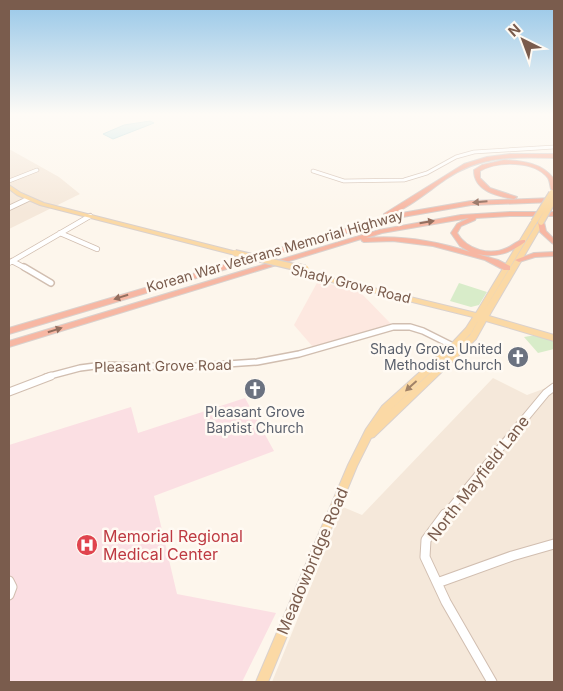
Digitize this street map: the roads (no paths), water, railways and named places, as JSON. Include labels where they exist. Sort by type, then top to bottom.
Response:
[{"type":"highway","points":[[360,226],[406,205],[460,168],[472,163],[505,156],[554,156]]},
{"type":"highway","points":[[552,199],[510,196],[492,191],[476,178],[477,172],[482,166],[493,163],[523,164],[548,174],[552,180],[553,190]]},
{"type":"highway","name":"Korean War Veterans Memorial Highway","points":[[9,331],[360,226],[413,212],[453,206],[552,199]]},
{"type":"highway","name":"Korean War Veterans Memorial Highway","points":[[9,344],[368,234],[414,224],[492,215],[553,214]]},
{"type":"highway","points":[[492,215],[459,225],[454,231],[456,238],[467,248],[489,253],[507,251],[523,241]]},
{"type":"highway","points":[[538,222],[543,232],[554,242]]},
{"type":"highway","points":[[329,246],[374,239],[411,239],[446,246],[498,262],[507,268]]},
{"type":"highway","points":[[519,260],[537,254],[554,254]]},
{"type":"main road","name":"Shady Grove Road","points":[[9,187],[28,199],[90,216],[115,226],[295,271],[484,315],[554,338]]},
{"type":"main road","points":[[538,222],[553,190]]},
{"type":"main road","points":[[538,222],[552,199]]},
{"type":"main road","name":"Meadowbridge Road","points":[[262,682],[365,441],[458,348],[474,337],[507,268],[523,241],[538,222]]},
{"type":"main road","name":"Meadowbridge Road","points":[[484,315],[519,260],[538,222]]},
{"type":"main road","name":"Shady Grove Road","points":[[232,254],[306,269],[554,333]]},
{"type":"street","points":[[313,171],[344,181],[404,180],[427,173],[456,157],[474,152],[550,147]]},
{"type":"street","points":[[9,181],[37,170]]},
{"type":"street","points":[[9,208],[28,199]]},
{"type":"street","points":[[10,262],[74,227],[90,216]]},
{"type":"street","points":[[60,233],[97,249]]},
{"type":"street","points":[[10,262],[47,279],[51,283]]},
{"type":"street","name":"Pleasant Grove Road","points":[[9,392],[43,378],[80,368],[114,365],[178,367],[257,362],[299,354],[393,327],[410,327],[423,331],[458,348]]},
{"type":"street","name":"North Mayfield Lane","points":[[492,682],[437,583],[425,557],[425,547],[427,538],[540,400],[554,387]]},
{"type":"street","points":[[437,583],[512,556],[554,544]]},
{"type":"street","points":[[9,581],[12,587],[9,595]]},
{"type":"place","name":"Shady Grove United Methodist Church","points":[[518,357]]},
{"type":"place","name":"Pleasant Grove Baptist Church","points":[[255,389]]},
{"type":"place","name":"Memorial Regional Medical Center","points":[[87,545]]}]
